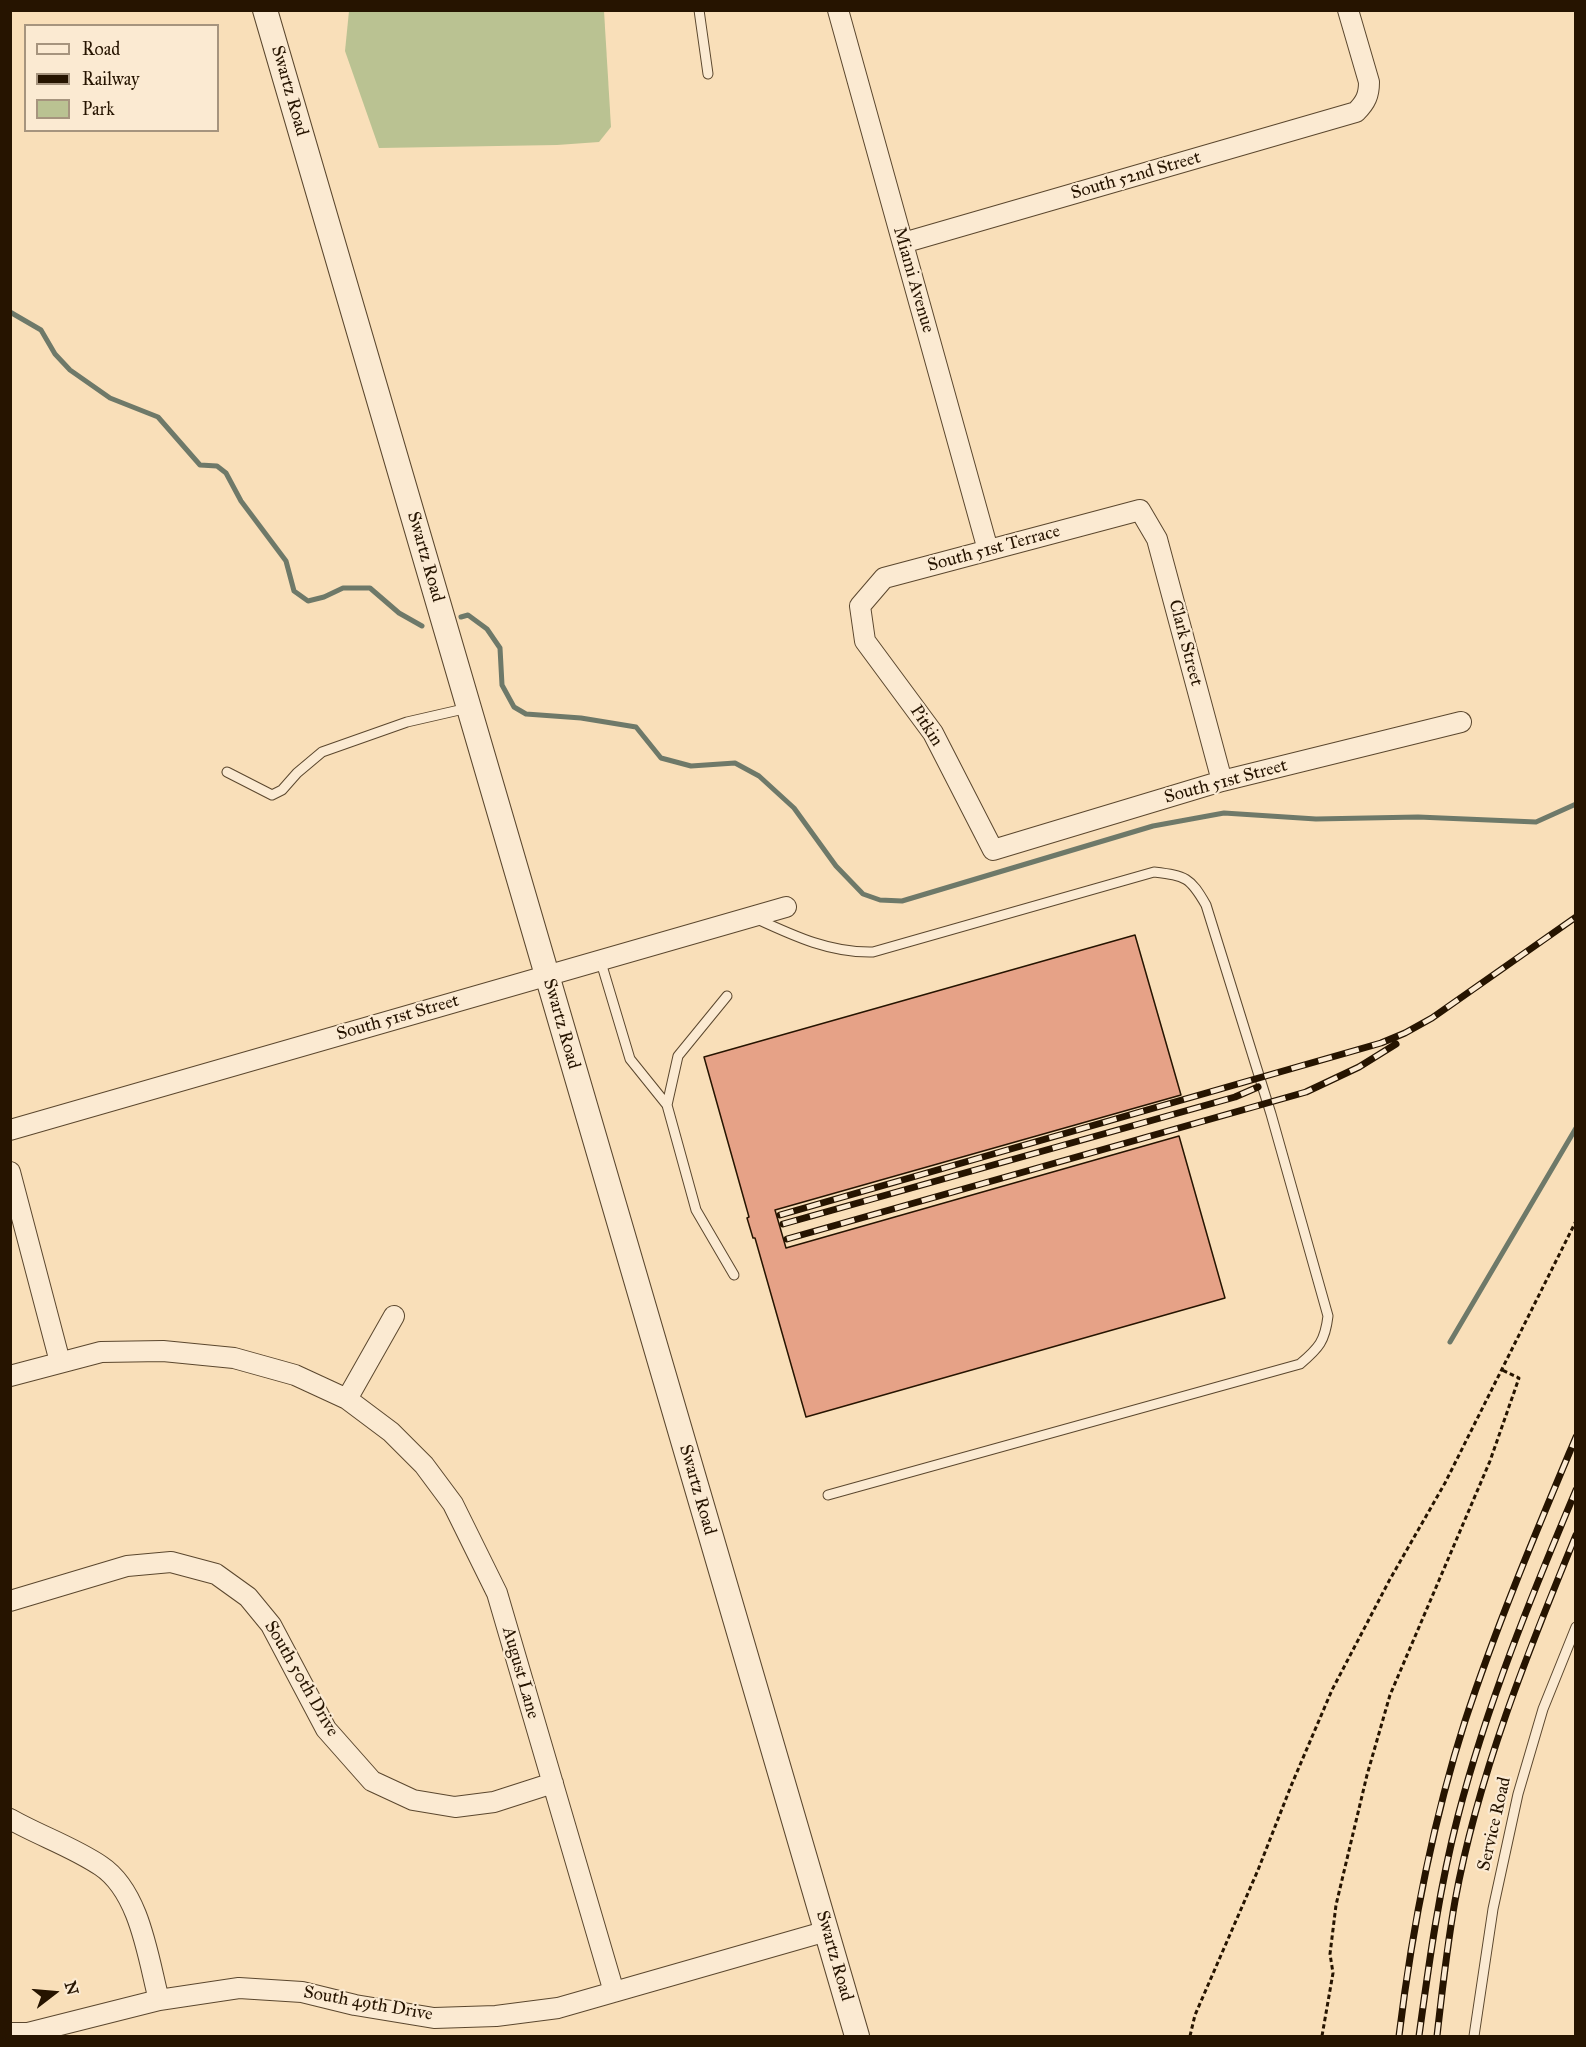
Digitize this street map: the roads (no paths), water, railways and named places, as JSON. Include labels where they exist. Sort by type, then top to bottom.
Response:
[{"type":"street","name":"Swartz Road","points":[[265,10],[857,2037]]},
{"type":"street","name":"Miami Avenue","points":[[838,10],[988,550]]},
{"type":"street","name":"South 52nd Street","points":[[903,243],[1356,112],[1365,103],[1369,93],[1369,82],[1348,10]]},
{"type":"street","name":"South 51st Terrace","points":[[860,606],[884,578],[1140,510]]},
{"type":"street","name":"Clark Street","points":[[1140,510],[1157,539],[1222,781]]},
{"type":"street","name":"Pitkin","points":[[860,606],[865,641],[933,733],[993,850]]},
{"type":"street","name":"South 51st Street","points":[[993,850],[1222,781],[1461,722]]},
{"type":"street","name":"South 51st Street","points":[[10,1130],[786,907]]},
{"type":"street","points":[[10,1172],[60,1362]]},
{"type":"street","points":[[347,1398],[394,1316]]},
{"type":"street","name":"August Lane","points":[[10,1376],[101,1352],[164,1351],[234,1358],[296,1375],[347,1398],[391,1432],[424,1465],[453,1504],[497,1593],[614,1992]]},
{"type":"street","name":"South 50th Drive","points":[[10,1601],[127,1566],[171,1562],[216,1574],[248,1597],[271,1625],[326,1729],[372,1780],[413,1800],[455,1807],[494,1803],[553,1783]]},
{"type":"street","points":[[10,1819],[104,1867],[127,1893],[139,1923],[159,2000]]},
{"type":"street","name":"South 49th Drive","points":[[10,2033],[28,2033],[159,2000],[239,1988],[302,1992],[355,2005],[434,2018],[496,2016],[558,2008],[827,1931]]},
{"type":"lane","points":[[699,10],[708,74]]},
{"type":"lane","points":[[227,772],[272,795],[282,790],[297,773],[322,752],[407,722],[468,708]]},
{"type":"lane","points":[[750,916],[797,938],[830,949],[873,952],[1154,872],[1180,875],[1196,887],[1206,905],[1271,1114],[1328,1316],[1326,1335],[1316,1350],[1300,1364],[828,1496]]},
{"type":"lane","points":[[600,959],[630,1059],[667,1105],[696,1210],[734,1275]]},
{"type":"lane","points":[[667,1105],[678,1056],[727,996]]},
{"type":"lane","name":"Service Road","points":[[1474,2037],[1493,1909],[1518,1794],[1543,1709],[1575,1627]]},
{"type":"waterway","points":[[10,312],[41,330],[55,354],[70,370],[110,398],[158,417],[200,465],[217,466],[226,473],[241,501],[286,561],[294,591],[308,601],[324,597],[343,588],[370,588],[399,613],[422,626]]},
{"type":"waterway","points":[[461,617],[468,615],[487,629],[500,648],[502,685],[514,707],[526,714],[581,718],[636,727],[661,758],[691,766],[735,763],[759,776],[794,808],[836,866],[863,894],[880,900],[902,901],[1153,826],[1224,813],[1316,819],[1418,817],[1536,822],[1576,804]]},
{"type":"waterway","points":[[1450,1342],[1576,1128]]},
{"type":"railway","points":[[780,1215],[1381,1043],[1432,1018],[1576,917]]},
{"type":"railway","points":[[787,1239],[1306,1092],[1359,1067],[1396,1044]]},
{"type":"railway","points":[[783,1224],[1235,1097],[1258,1087]]},
{"type":"railway","points":[[1399,2036],[1424,1877],[1453,1760],[1477,1685],[1504,1613],[1576,1437]]},
{"type":"railway","points":[[1419,2036],[1440,1898],[1451,1843],[1470,1774],[1511,1651],[1576,1490]]},
{"type":"railway","points":[[1437,2036],[1455,1901],[1477,1807],[1490,1761],[1522,1670],[1576,1535]]}]
